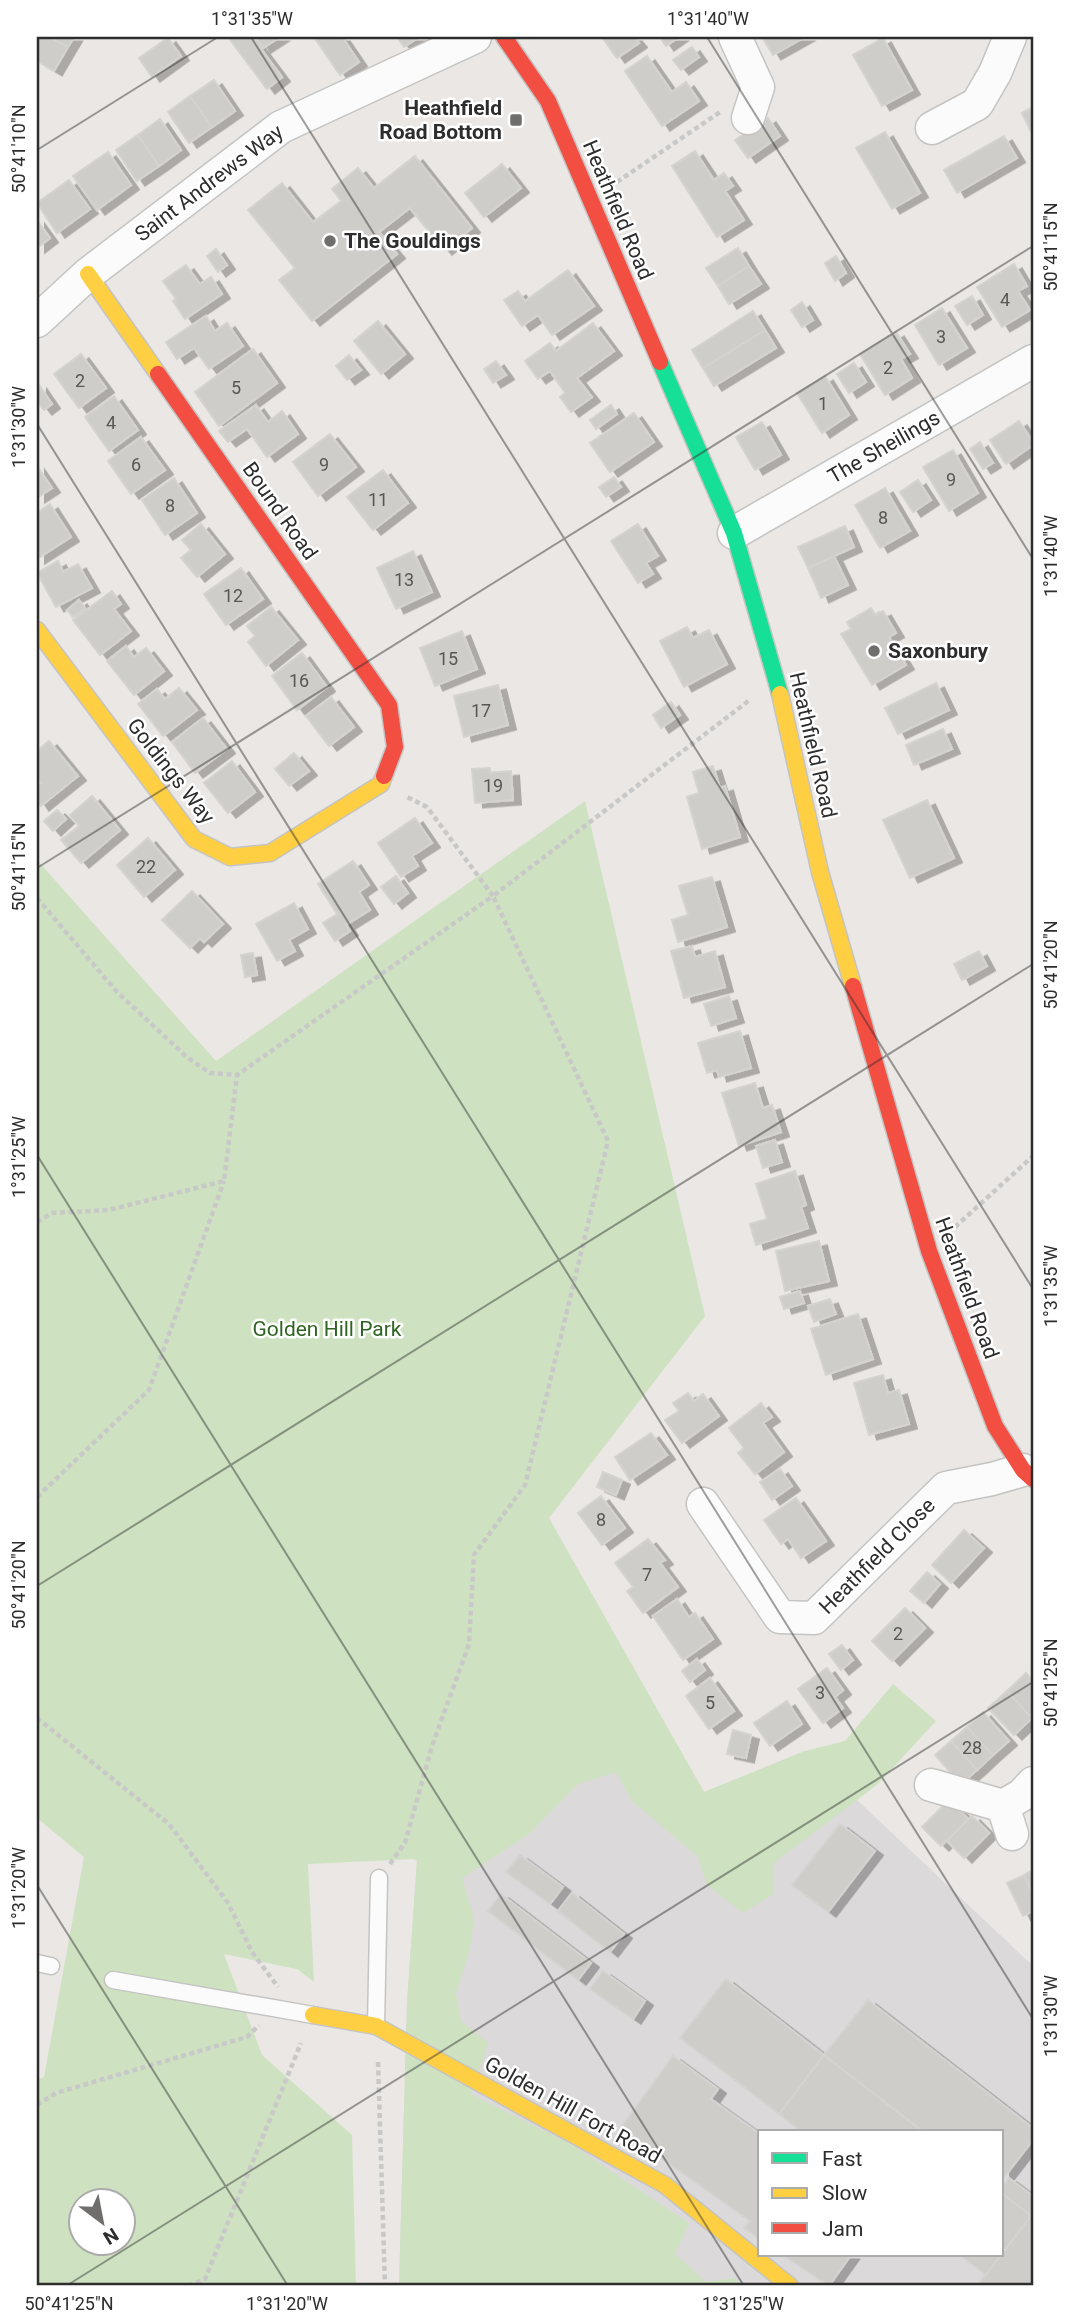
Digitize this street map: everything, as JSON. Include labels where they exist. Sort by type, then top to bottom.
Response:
[{"type":"street","name":"Saint Andrews Way","points":[[37,321],[89,274],[281,127],[475,37]]},
{"type":"street","name":"Heathfield Road","points":[[504,37],[548,101],[734,533],[777,680],[820,872],[929,1251],[995,1426],[1028,1475]]},
{"type":"street","points":[[735,37],[758,87],[748,118]]},
{"type":"street","points":[[932,128],[977,104],[995,73],[1010,37]]},
{"type":"street","name":"Bound Road","points":[[89,274],[389,705],[395,747],[381,784]]},
{"type":"street","name":"The Sheilings","points":[[734,533],[1033,361]]},
{"type":"street","name":"Goldings Way","points":[[37,629],[194,839],[230,857],[270,853],[381,784]]},
{"type":"street","name":"Heathfield Close","points":[[703,1504],[780,1617],[814,1618],[946,1488],[1028,1475]]},
{"type":"street","points":[[931,1785],[1007,1820],[1021,1795],[1033,1783]]},
{"type":"street","name":"Golden Hill Fort Road","points":[[313,2015],[376,2026],[664,2185],[790,2286]]},
{"type":"lane","points":[[376,2026],[379,1878]]},
{"type":"lane","points":[[113,1980],[313,2015]]},
{"type":"path","points":[[591,199],[758,87]]},
{"type":"path","points":[[37,898],[117,992],[188,1058],[210,1073],[237,1075],[493,895],[777,680]]},
{"type":"path","points":[[379,1878],[405,1843],[432,1746],[469,1644],[474,1555],[525,1485],[608,1141],[493,895],[427,807],[381,784]]},
{"type":"path","points":[[37,1497],[149,1390],[224,1181],[237,1075]]},
{"type":"path","points":[[929,1251],[1033,1156]]},
{"type":"path","points":[[37,1222],[52,1213],[109,1210],[224,1181]]},
{"type":"path","points":[[37,1718],[169,1824],[228,1903],[252,1952],[282,1992],[313,2015],[205,2279],[188,2286]]},
{"type":"path","points":[[37,2105],[56,2093],[247,2037],[275,2010]]},
{"type":"path","points":[[376,2026],[385,2286]]},
{"type":"shaded area","points":[[654,1705],[704,1792],[805,1751],[1033,1966],[1033,2286],[399,2286],[407,2003],[417,1861]]},
{"type":"green space","name":"Golden Hill Park","points":[[585,801],[705,1316],[549,1518],[704,1792],[805,1751],[845,1741],[893,1684],[936,1721],[878,1784],[774,1863],[773,1894],[743,1913],[707,1885],[697,1856],[632,1801],[616,1772],[578,1784],[529,1834],[462,1878],[474,1918],[470,1949],[456,1993],[461,2021],[488,2043],[471,2094],[570,2144],[689,2223],[675,2254],[706,2282],[734,2278],[742,2286],[399,2286],[407,2003],[417,1861],[414,1859],[308,1864],[314,1982],[297,1969],[224,1954],[262,2055],[352,2135],[356,2286],[37,2286],[37,2080],[44,2077],[84,1857],[37,1818],[37,860],[216,1061]]},
{"type":"building","points":[[39,37],[49,37],[68,47],[54,71],[37,61]]},
{"type":"building","points":[[49,37],[74,37],[68,47]]},
{"type":"building","points":[[228,37],[252,37],[282,77],[267,89]]},
{"type":"building","points":[[256,37],[280,37],[263,48]]},
{"type":"building","points":[[321,37],[342,37],[359,62],[340,75],[316,40]]},
{"type":"building","points":[[397,37],[419,37],[404,47]]},
{"type":"building","points":[[602,37],[634,37],[639,43],[617,58]]},
{"type":"building","points":[[660,37],[679,37],[666,46]]},
{"type":"building","points":[[762,37],[805,37],[773,55]]},
{"type":"building","points":[[168,38],[181,56],[152,77],[139,58]]},
{"type":"building","points":[[883,38],[912,90],[882,106],[853,55]]},
{"type":"building","points":[[692,47],[699,57],[681,70],[673,60]]},
{"type":"building","points":[[647,56],[672,92],[686,82],[699,101],[662,126],[625,71]]},
{"type":"building","points":[[214,80],[235,111],[212,127],[190,96]]},
{"type":"building","points":[[190,96],[212,127],[189,143],[168,112]]},
{"type":"building","points":[[1033,107],[1033,136],[1022,113]]},
{"type":"building","points":[[768,118],[780,136],[748,158],[735,140]]},
{"type":"building","points":[[160,119],[181,150],[159,166],[138,135]]},
{"type":"building","points":[[885,132],[920,193],[892,209],[856,148]]},
{"type":"building","points":[[138,135],[159,166],[137,181],[116,150]]},
{"type":"building","points":[[1004,136],[1017,158],[957,193],[944,170]]},
{"type":"building","points":[[695,151],[714,180],[724,173],[733,186],[725,191],[744,220],[717,237],[672,166]]},
{"type":"building","points":[[108,152],[131,185],[97,210],[73,176]]},
{"type":"building","name":"The Gouldings","points":[[415,156],[472,228],[444,250],[410,208],[379,232],[397,254],[312,321],[279,280],[295,268],[248,210],[282,183],[313,222],[341,201],[332,189],[358,168],[374,188]]},
{"type":"building","points":[[502,164],[521,188],[484,217],[465,193]]},
{"type":"building","points":[[69,180],[90,209],[57,233],[37,203]]},
{"type":"building","points":[[37,220],[50,238],[37,248]]},
{"type":"building","points":[[738,248],[749,266],[718,286],[706,268]]},
{"type":"building","points":[[216,249],[227,265],[218,272],[207,256]]},
{"type":"building","points":[[836,256],[846,273],[835,281],[825,263]]},
{"type":"building","points":[[1014,264],[1027,286],[1018,291],[1030,310],[1002,327],[977,287]]},
{"type":"building","points":[[186,265],[200,284],[211,277],[222,294],[185,319],[173,301],[176,299],[163,281]]},
{"type":"building","points":[[749,266],[761,284],[729,304],[718,286]]},
{"type":"building","points":[[568,270],[594,306],[552,335],[538,315],[522,326],[504,300],[518,291],[525,301]]},
{"type":"building","points":[[972,296],[983,315],[967,325],[955,306]]},
{"type":"building","points":[[802,302],[813,320],[802,327],[791,310]]},
{"type":"building","points":[[942,308],[967,348],[939,365],[915,325]]},
{"type":"building","points":[[753,311],[765,330],[703,368],[692,350]]},
{"type":"building","points":[[206,316],[215,331],[227,323],[243,346],[209,369],[194,348],[177,359],[166,342]]},
{"type":"building","points":[[378,321],[405,354],[381,374],[354,341]]},
{"type":"building","points":[[593,323],[614,351],[577,378],[592,397],[571,412],[560,397],[565,393],[550,371],[538,379],[525,361],[550,343],[556,351]]},
{"type":"building","points":[[765,330],[776,348],[714,386],[703,368]]},
{"type":"building","points":[[896,332],[910,354],[901,359],[912,378],[885,395],[860,354]]},
{"type":"building","points":[[253,349],[277,383],[219,426],[195,392]]},
{"type":"building","points":[[81,354],[106,388],[79,408],[54,374]]},
{"type":"building","points":[[349,355],[361,370],[347,380],[336,366]]},
{"type":"building","points":[[496,361],[506,375],[493,383],[484,369]]},
{"type":"building","points":[[854,363],[866,382],[849,393],[837,374]]},
{"type":"building","points":[[825,376],[849,415],[822,433],[797,393]]},
{"type":"building","points":[[39,385],[52,404],[44,410],[37,401]]},
{"type":"building","points":[[114,396],[138,430],[109,451],[85,417]]},
{"type":"building","points":[[256,405],[268,422],[282,411],[298,434],[267,457],[247,429],[228,442],[219,431]]},
{"type":"building","points":[[611,405],[617,414],[596,429],[590,420]]},
{"type":"building","points":[[634,413],[654,442],[610,472],[590,443]]},
{"type":"building","points":[[1019,421],[1033,445],[1006,464],[990,440]]},
{"type":"building","points":[[762,422],[781,455],[755,470],[736,437]]},
{"type":"building","points":[[330,434],[356,467],[318,496],[293,462]]},
{"type":"building","points":[[141,437],[165,470],[131,494],[108,461]]},
{"type":"building","points":[[980,442],[993,463],[983,469],[970,449]]},
{"type":"building","points":[[953,450],[978,493],[949,511],[923,467]]},
{"type":"building","points":[[37,466],[52,488],[37,498]]},
{"type":"building","points":[[383,470],[408,503],[373,530],[347,497]]},
{"type":"building","points":[[614,477],[621,487],[606,497],[599,487]]},
{"type":"building","points":[[174,478],[197,513],[165,535],[142,500]]},
{"type":"building","points":[[918,480],[931,500],[913,512],[900,492]]},
{"type":"building","points":[[885,488],[910,531],[880,548],[855,505]]},
{"type":"building","points":[[50,504],[71,537],[37,559],[37,513]]},
{"type":"building","points":[[201,524],[225,554],[197,577],[181,558],[191,550],[182,540]]},
{"type":"building","points":[[638,524],[658,556],[646,563],[653,574],[638,583],[611,541]]},
{"type":"building","points":[[845,526],[854,547],[808,568],[798,547]]},
{"type":"building","points":[[413,551],[432,592],[396,609],[377,568]]},
{"type":"building","points":[[834,556],[848,585],[821,598],[808,568]]},
{"type":"building","points":[[58,561],[63,572],[78,564],[92,588],[56,607],[37,573]]},
{"type":"building","points":[[241,568],[263,599],[226,625],[204,594]]},
{"type":"building","points":[[112,591],[121,604],[114,609],[131,631],[100,655],[73,620]]},
{"type":"building","points":[[79,600],[85,608],[73,617],[67,610]]},
{"type":"building","points":[[271,607],[298,640],[266,666],[248,642],[255,636],[247,626]]},
{"type":"building","name":"Saxonbury","points":[[871,608],[875,615],[883,611],[896,633],[889,637],[906,665],[872,685],[841,634],[851,629],[847,622]]},
{"type":"building","points":[[687,627],[693,638],[709,630],[727,664],[684,687],[660,641]]},
{"type":"building","points":[[462,631],[477,669],[435,686],[420,648]]},
{"type":"building","points":[[126,646],[134,657],[146,648],[164,671],[134,695],[107,661]]},
{"type":"building","points":[[302,653],[327,687],[297,710],[272,676]]},
{"type":"building","points":[[936,683],[949,710],[898,734],[885,708]]},
{"type":"building","points":[[498,685],[508,725],[464,737],[454,696]]},
{"type":"building","points":[[179,688],[197,710],[163,736],[138,704],[157,689],[165,699]]},
{"type":"building","points":[[331,697],[354,727],[329,746],[306,716]]},
{"type":"building","points":[[671,702],[680,715],[661,728],[653,715]]},
{"type":"building","points":[[203,718],[227,749],[195,773],[172,742]]},
{"type":"building","points":[[943,729],[952,749],[914,765],[906,745]]},
{"type":"building","points":[[49,741],[78,776],[41,806],[37,800],[37,786],[41,783],[37,778],[37,751]]},
{"type":"building","points":[[294,753],[309,771],[289,786],[275,769]]},
{"type":"building","points":[[232,761],[255,792],[228,813],[204,783]]},
{"type":"building","points":[[713,766],[720,788],[725,786],[740,837],[702,849],[687,797],[699,793],[693,772]]},
{"type":"building","points":[[490,768],[490,773],[511,771],[513,800],[475,803],[472,769]]},
{"type":"building","points":[[92,796],[120,830],[81,863],[61,840],[79,826],[70,815]]},
{"type":"building","points":[[927,800],[954,858],[910,878],[883,820]]},
{"type":"building","points":[[57,810],[66,819],[53,831],[44,821]]},
{"type":"building","points":[[415,818],[432,843],[412,856],[418,866],[401,877],[378,843]]},
{"type":"building","points":[[148,838],[175,870],[144,897],[117,865]]},
{"type":"building","points":[[353,861],[369,885],[359,892],[370,910],[346,925],[350,931],[335,941],[323,923],[337,914],[318,884]]},
{"type":"building","points":[[396,876],[408,893],[394,904],[381,887]]},
{"type":"building","points":[[712,877],[727,927],[678,942],[672,920],[688,915],[679,886]]},
{"type":"building","points":[[192,891],[223,924],[204,942],[200,938],[190,948],[162,920]]},
{"type":"building","points":[[294,903],[308,929],[289,940],[295,951],[277,961],[256,924]]},
{"type":"building","points":[[692,946],[695,957],[715,951],[725,987],[684,998],[671,951]]},
{"type":"building","points":[[979,951],[987,966],[962,980],[954,964]]},
{"type":"building","points":[[253,953],[257,975],[245,977],[241,955]]},
{"type":"building","points":[[729,996],[736,1018],[711,1026],[704,1004]]},
{"type":"building","points":[[740,1031],[751,1068],[719,1077],[717,1070],[707,1073],[698,1043]]},
{"type":"building","points":[[755,1083],[763,1108],[772,1105],[781,1132],[739,1146],[722,1093]]},
{"type":"building","points":[[775,1140],[782,1162],[763,1168],[756,1146]]},
{"type":"building","points":[[795,1171],[806,1205],[801,1207],[808,1228],[756,1245],[750,1224],[767,1219],[756,1184]]},
{"type":"building","points":[[819,1241],[829,1281],[785,1291],[776,1251]]},
{"type":"building","points":[[800,1291],[804,1303],[784,1309],[780,1297]]},
{"type":"building","points":[[830,1299],[836,1314],[814,1322],[808,1306]]},
{"type":"building","points":[[858,1314],[873,1359],[826,1375],[811,1329]]},
{"type":"building","points":[[883,1375],[888,1393],[899,1390],[909,1424],[869,1435],[854,1383]]},
{"type":"building","points":[[688,1393],[694,1401],[703,1394],[719,1416],[682,1443],[665,1420],[679,1411],[673,1403]]},
{"type":"building","points":[[761,1403],[772,1417],[763,1423],[784,1452],[755,1474],[738,1453],[744,1448],[729,1428]]},
{"type":"building","points":[[651,1433],[667,1455],[630,1480],[615,1457]]},
{"type":"building","points":[[780,1469],[792,1486],[772,1500],[760,1482]]},
{"type":"building","points":[[603,1472],[622,1480],[616,1495],[597,1487]]},
{"type":"building","points":[[601,1496],[625,1528],[602,1545],[578,1513]]},
{"type":"building","points":[[796,1498],[826,1541],[801,1558],[788,1539],[781,1544],[764,1520]]},
{"type":"building","points":[[964,1530],[984,1548],[951,1583],[932,1565]]},
{"type":"building","points":[[648,1539],[665,1560],[660,1563],[678,1587],[643,1613],[627,1591],[633,1587],[615,1563]]},
{"type":"building","points":[[927,1572],[940,1584],[924,1603],[910,1591]]},
{"type":"building","points":[[677,1599],[689,1617],[695,1613],[713,1639],[683,1660],[653,1616]]},
{"type":"building","points":[[905,1608],[925,1628],[892,1661],[872,1641]]},
{"type":"building","points":[[842,1645],[853,1660],[841,1670],[829,1654]]},
{"type":"building","points":[[697,1659],[705,1670],[690,1682],[682,1671]]},
{"type":"building","points":[[827,1668],[843,1690],[835,1697],[843,1708],[823,1723],[798,1689]]},
{"type":"building","points":[[1026,1673],[1033,1681],[1032,1718],[1007,1691]]},
{"type":"building","points":[[710,1678],[734,1711],[709,1729],[686,1696]]},
{"type":"building","points":[[1007,1691],[1032,1718],[1014,1735],[988,1708]]},
{"type":"building","points":[[787,1701],[802,1724],[770,1746],[754,1723]]},
{"type":"building","points":[[983,1712],[1009,1741],[993,1755],[967,1727]]},
{"type":"building","points":[[967,1727],[993,1755],[977,1770],[951,1741]]},
{"type":"building","points":[[733,1730],[751,1735],[746,1758],[727,1754]]},
{"type":"building","points":[[951,1741],[977,1770],[961,1784],[935,1755]]},
{"type":"building","points":[[949,1800],[968,1819],[941,1846],[922,1827]]},
{"type":"building","points":[[972,1816],[989,1833],[964,1858],[947,1841]]},
{"type":"building","points":[[840,1824],[875,1851],[828,1912],[792,1885]]},
{"type":"building","points":[[520,1855],[563,1887],[550,1904],[506,1872]]},
{"type":"building","points":[[1033,1870],[1033,1894],[1024,1875]]},
{"type":"building","points":[[1024,1875],[1033,1894],[1033,1911],[1023,1916],[1007,1883]]},
{"type":"building","points":[[572,1893],[624,1934],[610,1952],[558,1911]]},
{"type":"building","points":[[501,1894],[591,1963],[578,1980],[488,1911]]},
{"type":"building","points":[[603,1971],[645,2001],[633,2019],[590,1989]]},
{"type":"building","points":[[726,1979],[824,2055],[779,2114],[680,2038]]},
{"type":"building","points":[[868,2000],[1033,2128],[1033,2140],[1004,2177],[1004,2130],[921,2130],[824,2055]]},
{"type":"building","points":[[824,2055],[920,2130],[799,2130],[779,2114]]},
{"type":"building","points":[[673,2056],[718,2089],[711,2099],[758,2133],[758,2238],[744,2228],[750,2221],[620,2129]]},
{"type":"building","points":[[1009,2178],[1033,2196],[1033,2286],[977,2286],[1000,2256],[1004,2256],[1004,2251],[1031,2216],[1004,2195],[1004,2184]]},
{"type":"building","points":[[1004,2195],[1031,2216],[1004,2251]]},
{"type":"building","points":[[784,2256],[850,2256],[829,2286]]},
{"type":"building","points":[[961,2256],[1000,2256],[986,2275]]},
{"type":"traffic: fast","points":[[660,362],[734,533],[780,694]]},
{"type":"traffic: slow","points":[[88,274],[158,374]]},
{"type":"traffic: slow","points":[[37,630],[194,839],[230,857],[270,853],[381,784],[384,776]]},
{"type":"traffic: slow","points":[[780,694],[820,872],[853,986]]},
{"type":"traffic: slow","points":[[313,2015],[376,2026],[665,2185],[790,2286]]},
{"type":"traffic: jam","points":[[504,37],[548,101],[660,362]]},
{"type":"traffic: jam","points":[[158,374],[389,705],[395,747],[384,776]]},
{"type":"traffic: jam","points":[[853,986],[929,1251],[995,1426],[1023,1470],[1033,1479]]},
{"type":"place","name":"Heathfield Road Bottom","points":[[516,120]]},
{"type":"place","name":"The Gouldings","points":[[330,241]]},
{"type":"place","name":"Saxonbury","points":[[874,651]]}]
